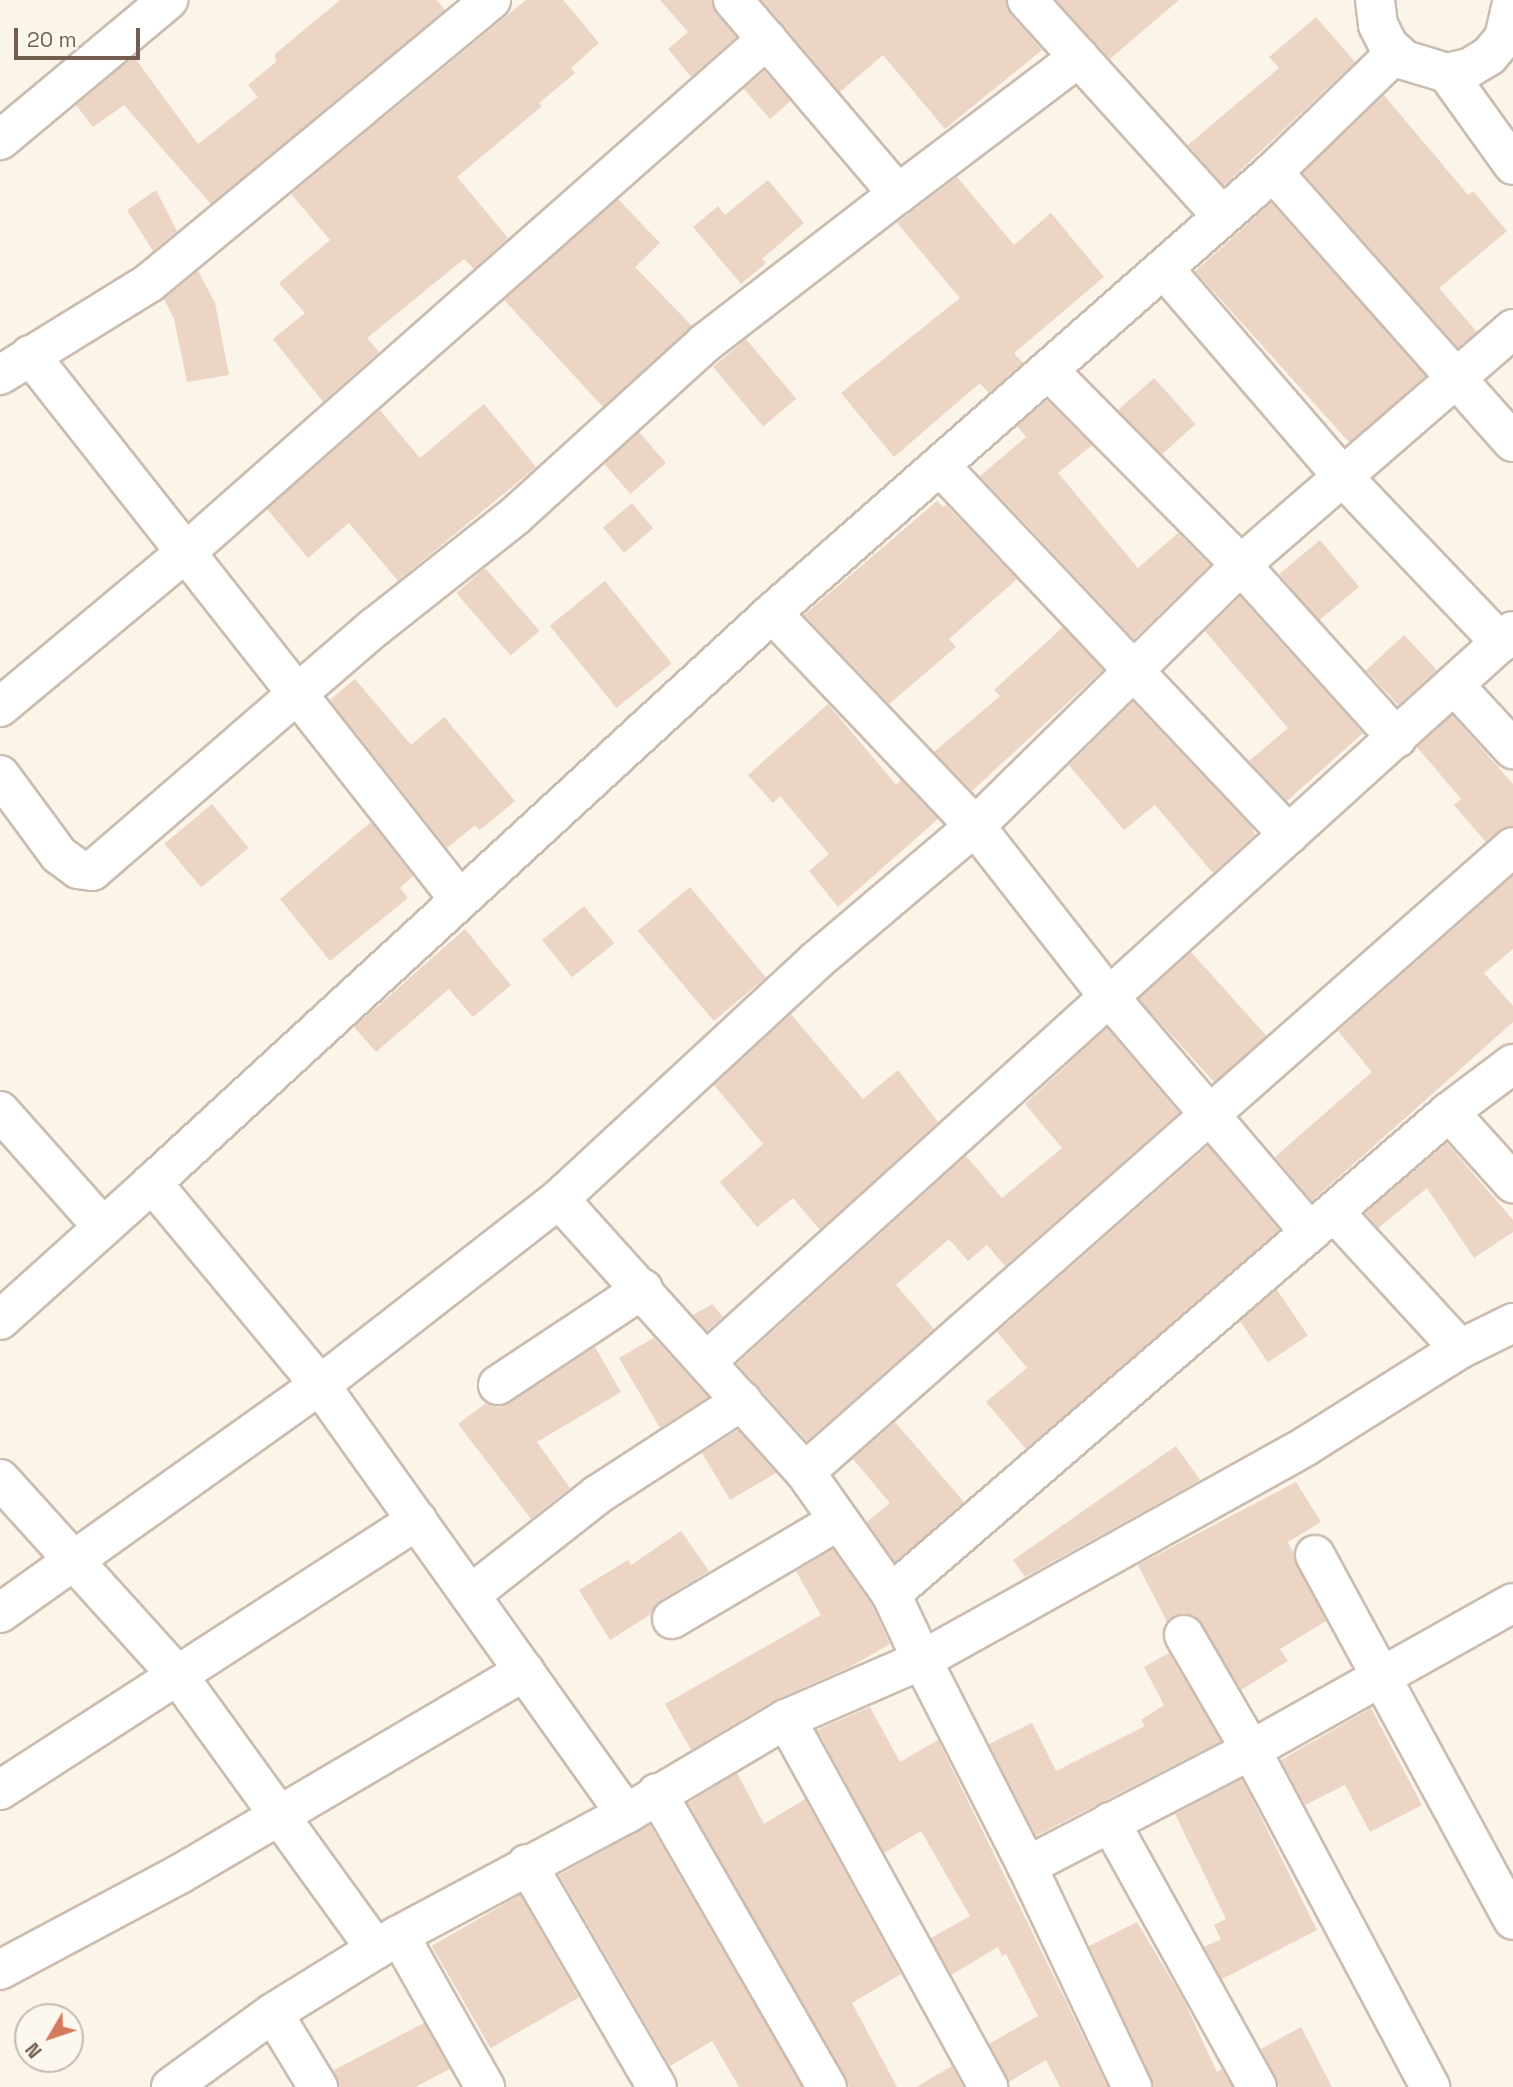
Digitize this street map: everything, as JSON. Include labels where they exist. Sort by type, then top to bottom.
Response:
[{"type":"street","points":[[0,140],[168,0]]},
{"type":"street","points":[[460,900],[186,552],[15,365],[149,284],[491,0]]},
{"type":"street","points":[[733,0],[898,194]]},
{"type":"street","points":[[1027,0],[1222,216]]},
{"type":"street","points":[[1372,1],[1378,24],[1396,53],[1424,70],[1447,73],[1469,68],[1489,56],[1504,38],[1513,17],[1513,0]]},
{"type":"street","points":[[0,707],[186,552],[767,39]]},
{"type":"street","points":[[0,1320],[772,614],[1051,373],[1273,172],[1396,53]]},
{"type":"street","points":[[0,775],[59,855],[78,869],[92,872],[299,694],[516,516],[705,343],[1079,57]]},
{"type":"street","points":[[1447,73],[1513,165]]},
{"type":"street","points":[[1273,172],[1513,442]]},
{"type":"street","points":[[707,1361],[1507,637],[1343,477],[1165,270]]},
{"type":"street","points":[[0,1613],[75,1562],[320,1384],[559,1199],[816,961],[975,827],[1241,565],[1513,328]]},
{"type":"street","points":[[1051,373],[1241,565],[1397,738]]},
{"type":"street","points":[[942,467],[1289,835]]},
{"type":"street","points":[[772,614],[975,827],[1110,998],[1209,1114],[1460,1349]]},
{"type":"street","points":[[1455,686],[1513,749]]},
{"type":"street","points":[[805,1472],[1513,847]]},
{"type":"street","points":[[891,1594],[1449,1112],[1513,1064]]},
{"type":"street","points":[[0,1111],[103,1227]]},
{"type":"street","points":[[1449,1112],[1513,1182]]},
{"type":"street","points":[[152,1183],[320,1384],[525,1671],[642,1804],[827,2087]]},
{"type":"street","points":[[559,1199],[643,1289],[805,1472],[891,1594],[1027,1866],[1132,2087]]},
{"type":"street","points":[[498,1385],[643,1289]]},
{"type":"street","points":[[170,2087],[273,2013],[387,1942],[642,1804],[786,1719],[922,1660],[1306,1446],[1460,1349],[1513,1323]]},
{"type":"street","points":[[470,1595],[597,1495],[742,1401]]},
{"type":"street","points":[[0,1479],[178,1677],[281,1815],[387,1942],[485,2087]]},
{"type":"street","points":[[0,1790],[417,1520]]},
{"type":"street","points":[[672,1619],[838,1521]]},
{"type":"street","points":[[1314,1555],[1384,1677],[1513,1920]]},
{"type":"street","points":[[1027,1866],[1251,1750],[1513,1603]]},
{"type":"street","points":[[1184,1635],[1251,1750],[1430,2087]]},
{"type":"street","points":[[0,1970],[281,1815],[525,1671]]},
{"type":"street","points":[[786,1719],[988,2087]]},
{"type":"street","points":[[1110,1822],[1256,2087]]},
{"type":"street","points":[[527,1864],[657,2087]]},
{"type":"street","points":[[273,2013],[318,2087]]},
{"type":"building","points":[[340,0],[437,0],[445,10],[211,204],[124,105],[93,127],[76,105],[134,57],[198,144],[258,97],[248,85],[276,62],[275,54]]},
{"type":"building","points":[[526,0],[563,0],[599,43],[571,68],[575,73],[539,103],[542,106],[457,177],[508,238],[474,269],[464,259],[367,338],[379,352],[323,402],[273,339],[305,313],[279,283],[330,240],[291,194]]},
{"type":"building","points":[[660,0],[712,0],[716,14],[736,37],[691,77],[668,49],[688,32]]},
{"type":"building","points":[[762,0],[1006,0],[1011,15],[1042,50],[945,129],[883,55],[840,92]]},
{"type":"building","points":[[1056,0],[1179,0],[1110,59]]},
{"type":"building","points":[[1316,17],[1355,62],[1224,186],[1188,145],[1279,68],[1269,57]]},
{"type":"building","points":[[764,71],[790,101],[770,119],[744,89]]},
{"type":"building","points":[[1384,95],[1468,195],[1473,191],[1507,231],[1439,288],[1477,332],[1458,348],[1303,173]]},
{"type":"building","points":[[957,177],[1014,245],[1051,213],[1104,277],[1014,353],[1023,363],[989,393],[980,383],[894,457],[841,393],[960,298],[897,223]]},
{"type":"building","points":[[768,180],[804,223],[762,259],[766,263],[741,284],[693,227],[718,206],[725,215]]},
{"type":"building","points":[[156,190],[177,231],[153,251],[127,210]]},
{"type":"building","points":[[618,199],[660,243],[635,267],[692,326],[603,407],[504,300]]},
{"type":"building","points":[[1271,203],[1426,375],[1350,444],[1195,271]]},
{"type":"building","points":[[198,271],[215,303],[229,375],[187,382],[174,319],[164,299]]},
{"type":"building","points":[[746,339],[796,399],[763,426],[713,367]]},
{"type":"building","points":[[1154,378],[1195,424],[1160,456],[1118,410]]},
{"type":"building","points":[[1047,400],[1092,445],[1058,473],[1138,568],[1178,533],[1210,565],[1134,639],[980,476],[1026,437],[1017,426]]},
{"type":"building","points":[[484,404],[536,467],[398,581],[349,523],[308,558],[267,509],[380,410],[420,458]]},
{"type":"building","points":[[639,432],[666,463],[630,494],[604,463]]},
{"type":"building","points":[[937,501],[943,507],[946,505],[1017,579],[949,639],[956,647],[889,704],[804,615]]},
{"type":"building","points":[[632,503],[653,528],[624,553],[603,527]]},
{"type":"building","points":[[1320,540],[1359,587],[1319,621],[1279,574]]},
{"type":"building","points":[[485,568],[539,631],[511,656],[456,593]]},
{"type":"building","points":[[605,581],[672,663],[617,708],[550,626]]},
{"type":"building","points":[[1240,597],[1363,733],[1287,801],[1249,761],[1288,728],[1205,631]]},
{"type":"building","points":[[1063,627],[1103,670],[972,791],[934,752],[1000,696],[994,690]]},
{"type":"building","points":[[1404,635],[1437,670],[1399,706],[1366,670]]},
{"type":"building","points":[[355,679],[411,745],[444,717],[515,801],[480,830],[475,825],[447,848],[330,700]]},
{"type":"building","points":[[1133,702],[1253,829],[1255,835],[1213,873],[1155,805],[1124,830],[1069,765]]},
{"type":"building","points":[[828,704],[896,785],[901,780],[938,819],[838,907],[809,871],[829,854],[780,796],[773,803],[748,775]]},
{"type":"building","points":[[1452,715],[1513,784],[1513,826],[1486,842],[1454,805],[1461,799],[1417,747]]},
{"type":"building","points":[[212,804],[249,848],[201,888],[165,844]]},
{"type":"building","points":[[371,822],[413,876],[400,888],[408,898],[330,961],[280,899]]},
{"type":"building","points":[[1513,876],[1513,949],[1484,973],[1513,1006],[1513,1022],[1312,1201],[1275,1157],[1372,1072],[1338,1031]]},
{"type":"building","points":[[690,887],[766,977],[714,1021],[638,931]]},
{"type":"building","points":[[584,906],[614,943],[572,977],[542,940]]},
{"type":"building","points":[[465,929],[511,985],[473,1017],[449,989],[376,1052],[354,1027]]},
{"type":"building","points":[[1191,952],[1267,1036],[1215,1083],[1139,999]]},
{"type":"building","points":[[791,1014],[863,1099],[898,1070],[938,1122],[820,1230],[793,1198],[757,1227],[720,1182],[763,1144],[714,1085]]},
{"type":"building","points":[[1107,1028],[1179,1113],[1005,1266],[987,1245],[968,1261],[949,1239],[896,1285],[934,1329],[807,1441],[737,1364],[966,1156],[1002,1198],[1062,1148],[1025,1104]]},
{"type":"building","points":[[1447,1143],[1513,1220],[1513,1232],[1474,1258],[1427,1188],[1378,1228],[1365,1213]]},
{"type":"building","points":[[1208,1146],[1279,1230],[1026,1449],[986,1402],[1027,1368],[997,1332]]},
{"type":"building","points":[[1277,1290],[1308,1336],[1268,1362],[1237,1317]]},
{"type":"building","points":[[712,1304],[723,1317],[707,1331],[693,1315]]},
{"type":"building","points":[[654,1338],[708,1397],[660,1428],[619,1358]]},
{"type":"building","points":[[595,1347],[621,1392],[537,1442],[570,1488],[531,1519],[458,1424],[486,1403],[499,1407],[510,1403]]},
{"type":"building","points":[[895,1422],[964,1502],[895,1562],[867,1522],[890,1503],[853,1459]]},
{"type":"building","points":[[738,1430],[776,1473],[730,1500],[702,1453]]},
{"type":"building","points":[[1176,1446],[1200,1480],[1025,1577],[1013,1560]]},
{"type":"building","points":[[1296,1482],[1321,1522],[1288,1542],[1326,1621],[1280,1649],[1288,1661],[1241,1690],[1195,1616],[1183,1613],[1167,1622],[1138,1565]]},
{"type":"building","points":[[681,1531],[709,1571],[661,1600],[651,1614],[610,1640],[579,1590],[628,1560],[631,1565]]},
{"type":"building","points":[[833,1549],[872,1605],[890,1644],[850,1667],[775,1700],[691,1750],[665,1704],[821,1615],[796,1571]]},
{"type":"building","points":[[1169,1653],[1221,1741],[1036,1836],[989,1744],[1032,1723],[1056,1771],[1145,1726],[1141,1720],[1164,1705],[1144,1667]]},
{"type":"building","points":[[870,1707],[900,1762],[938,1740],[1108,2087],[1060,2087],[1046,2060],[1009,2082],[989,2044],[1038,2016],[1006,1954],[1002,1956],[998,1947],[951,1975],[931,1938],[970,1916],[921,1831],[884,1853],[817,1730]]},
{"type":"building","points":[[1371,1708],[1422,1805],[1370,1832],[1345,1785],[1305,1805],[1281,1760]]},
{"type":"building","points":[[737,1773],[764,1824],[805,1799],[901,1974],[852,2003],[897,2087],[849,2087],[688,1803]]},
{"type":"building","points":[[1242,1779],[1317,1930],[1222,1979],[1204,1947],[1221,1939],[1214,1925],[1226,1919],[1175,1814]]},
{"type":"building","points":[[650,1825],[802,2087],[739,2087],[712,2041],[670,2066],[559,1875]]},
{"type":"building","points":[[520,1895],[579,1997],[491,2048],[432,1946]]},
{"type":"building","points":[[1137,1922],[1183,1999],[1217,2072],[1222,2069],[1232,2087],[1154,2087],[1089,1946]]},
{"type":"building","points":[[424,2023],[450,2069],[415,2087],[340,2087],[334,2070]]},
{"type":"building","points":[[1301,2027],[1332,2087],[1279,2087],[1261,2049]]},
{"type":"building","points":[[952,2066],[963,2087],[916,2087]]}]
